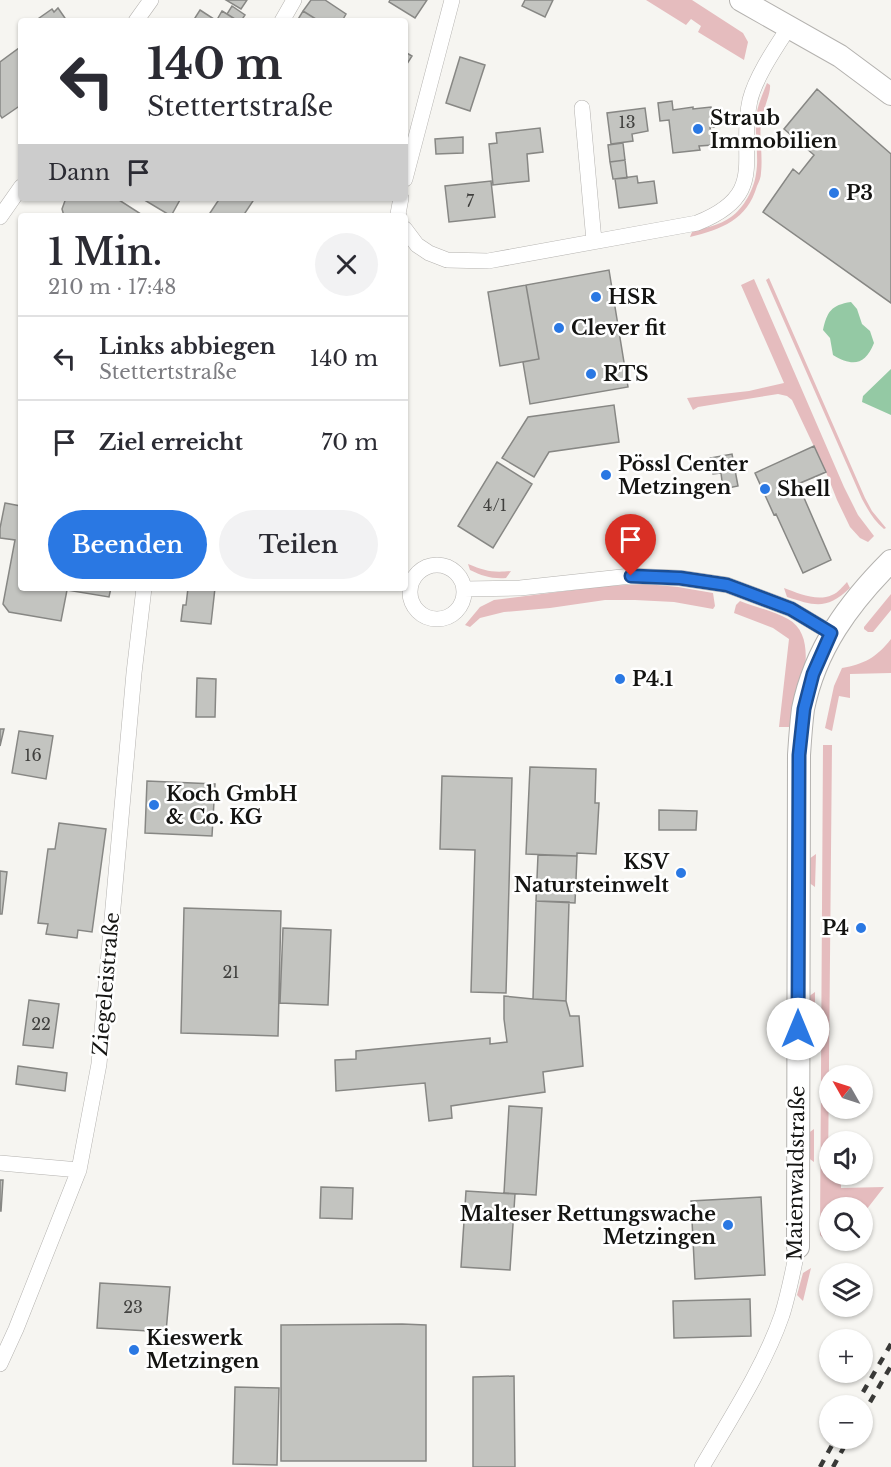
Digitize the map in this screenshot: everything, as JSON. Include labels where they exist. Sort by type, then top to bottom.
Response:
[{"type":"street","points":[[138,18],[151,0]]},
{"type":"street","points":[[284,18],[294,0]]},
{"type":"street","points":[[408,168],[452,0]]},
{"type":"street","points":[[741,0],[840,56],[891,94]]},
{"type":"street","points":[[408,233],[417,245],[447,260],[488,261],[697,223],[709,218],[735,201],[743,187],[747,172],[747,121],[755,85],[789,27]]},
{"type":"street","points":[[582,108],[594,242]]},
{"type":"street","points":[[0,217],[18,191]]},
{"type":"street","name":"Maienwaldstraße","points":[[702,1467],[766,1354],[782,1317],[798,1247],[799,755],[804,709],[813,674],[831,633],[856,598],[891,561]]},
{"type":"street","points":[[464,589],[520,588],[631,576],[680,578],[727,585],[791,609],[831,633]]},
{"type":"street","name":"Ziegeleistraße","points":[[0,1364],[79,1170],[100,1055],[134,673],[144,591]]},
{"type":"street","points":[[0,1163],[79,1170]]},
{"type":"shaded area","points":[[646,0],[692,0],[743,33],[748,42],[744,60],[698,32],[701,26],[691,19],[686,25]]},
{"type":"shaded area","points":[[767,83],[770,88],[762,117],[761,175],[753,198],[740,215],[732,221],[690,237],[692,232],[727,220],[740,209],[751,192],[757,168],[757,112]]},
{"type":"shaded area","points":[[769,278],[865,498],[886,528],[884,529],[874,519],[862,499],[766,280]]},
{"type":"shaded area","points":[[754,279],[844,487],[858,515],[874,536],[868,542],[860,538],[850,527],[792,400],[787,396],[778,394],[698,407],[693,410],[687,398],[749,391],[784,383],[741,285]]},
{"type":"shaded area","points":[[851,302],[857,309],[862,324],[870,331],[874,343],[867,356],[858,362],[847,361],[833,355],[830,338],[823,330],[826,318],[834,307]]},
{"type":"shaded area","points":[[891,369],[891,415],[862,402],[863,396]]},
{"type":"shaded area","points":[[468,564],[489,571],[511,571],[506,578],[492,577],[470,570]]},
{"type":"shaded area","points":[[847,582],[850,588],[842,595],[820,604],[787,597],[784,588],[820,598],[834,594]]},
{"type":"shaded area","points":[[646,584],[713,593],[715,606],[713,609],[674,602],[605,600],[504,612],[480,618],[470,627],[465,625],[480,607],[494,600],[605,586]]},
{"type":"shaded area","points":[[891,594],[891,610],[873,632],[868,632],[864,627]]},
{"type":"shaded area","points":[[740,601],[788,619],[798,628],[804,640],[805,669],[791,727],[779,727],[789,639],[773,628],[734,613]]},
{"type":"shaded area","points":[[891,639],[891,673],[850,674],[850,698],[839,696],[832,731],[825,728],[834,686],[842,668],[869,659]]},
{"type":"shaded area","points":[[823,745],[832,745],[829,1065],[821,1065]]},
{"type":"shaded area","points":[[816,854],[815,887],[808,882],[809,859]]},
{"type":"shaded area","points":[[815,992],[815,1026],[807,1020],[808,997]]},
{"type":"shaded area","points":[[821,1119],[828,1119],[828,1131],[821,1131]]},
{"type":"shaded area","points":[[814,1129],[814,1162],[807,1157],[807,1134]]},
{"type":"shaded area","points":[[820,1185],[841,1185],[841,1188],[884,1187],[873,1201],[873,1197],[820,1197]]},
{"type":"shaded area","points":[[811,1268],[803,1301],[797,1295],[803,1273]]},
{"type":"building","points":[[226,0],[247,0],[241,9]]},
{"type":"building","points":[[311,0],[325,0],[346,14],[344,18],[314,18],[303,11]]},
{"type":"building","points":[[390,0],[427,0],[415,18],[389,2]]},
{"type":"building","points":[[525,0],[553,0],[545,17],[522,6]]},
{"type":"building","points":[[232,6],[245,15],[243,18],[233,18],[227,14]]},
{"type":"building","points":[[58,8],[65,18],[39,18],[52,9],[54,12]]},
{"type":"building","points":[[200,10],[212,18],[195,18]]},
{"type":"building","points":[[222,11],[233,18],[218,18]]},
{"type":"building","points":[[303,11],[314,18],[299,18]]},
{"type":"building","points":[[18,49],[18,107],[2,118],[0,115],[0,62]]},
{"type":"building","points":[[460,57],[485,65],[470,111],[446,103]]},
{"type":"building","name":"P3","points":[[817,89],[891,154],[891,303],[763,212],[793,169],[799,174],[814,155],[784,129]]},
{"type":"building","points":[[672,101],[673,110],[711,107],[714,127],[710,127],[713,145],[699,146],[700,150],[673,153],[669,120],[660,121],[658,103]]},
{"type":"building","points":[[645,108],[648,131],[632,134],[633,141],[611,144],[607,113]]},
{"type":"building","points":[[540,128],[543,152],[527,154],[529,181],[493,185],[489,144],[497,143],[496,133]]},
{"type":"building","points":[[463,137],[463,153],[436,154],[435,139]]},
{"type":"building","points":[[623,143],[625,160],[610,162],[608,145]]},
{"type":"building","points":[[625,160],[627,178],[613,179],[610,162]]},
{"type":"building","points":[[637,176],[638,183],[654,181],[657,203],[619,208],[615,179]]},
{"type":"building","points":[[491,181],[495,217],[449,222],[445,186]]},
{"type":"building","points":[[65,201],[121,201],[139,213],[63,213]]},
{"type":"building","points":[[146,201],[179,201],[173,213],[166,213]]},
{"type":"building","points":[[218,201],[253,201],[245,213],[210,213]]},
{"type":"building","points":[[609,270],[628,387],[530,404],[523,362],[539,359],[526,285]]},
{"type":"building","points":[[526,285],[539,359],[500,366],[488,292]]},
{"type":"building","points":[[614,405],[619,442],[549,452],[534,477],[502,458],[528,417]]},
{"type":"building","points":[[814,446],[826,472],[798,484],[831,560],[803,573],[755,473]]},
{"type":"building","points":[[732,454],[738,486],[723,489],[721,473],[713,474],[710,458]]},
{"type":"building","points":[[497,462],[532,484],[493,548],[458,526]]},
{"type":"building","points":[[5,503],[18,505],[18,591],[67,591],[61,621],[9,612],[3,604],[15,540],[0,538]]},
{"type":"building","points":[[73,591],[110,591],[109,597]]},
{"type":"building","points":[[188,591],[215,591],[211,624],[181,621],[183,605],[186,605]]},
{"type":"building","points":[[197,678],[216,679],[215,717],[196,717]]},
{"type":"building","points":[[0,729],[4,729],[0,746]]},
{"type":"building","points":[[19,731],[53,736],[46,779],[12,773]]},
{"type":"building","points":[[530,767],[596,769],[595,803],[599,803],[596,854],[577,853],[577,856],[526,854]]},
{"type":"building","points":[[442,776],[512,778],[506,993],[471,992],[475,850],[440,849]]},
{"type":"building","points":[[147,781],[215,784],[212,836],[145,833]]},
{"type":"building","points":[[659,810],[697,811],[696,830],[659,830]]},
{"type":"building","points":[[59,823],[106,829],[92,932],[78,930],[77,938],[46,934],[48,924],[38,923],[48,849],[55,849]]},
{"type":"building","points":[[538,855],[577,856],[575,903],[536,901]]},
{"type":"building","points":[[0,871],[7,872],[2,914],[0,914]]},
{"type":"building","points":[[536,901],[569,902],[566,1001],[533,999]]},
{"type":"building","points":[[184,908],[281,911],[278,1036],[181,1033]]},
{"type":"building","points":[[283,928],[331,930],[328,1005],[280,1003]]},
{"type":"building","points":[[504,996],[566,1001],[570,1016],[579,1016],[583,1066],[543,1072],[545,1092],[451,1106],[452,1118],[429,1121],[425,1083],[336,1091],[335,1060],[356,1059],[356,1051],[490,1038],[490,1044],[507,1042]]},
{"type":"building","points":[[29,1000],[59,1004],[53,1048],[23,1045]]},
{"type":"building","points":[[18,1066],[67,1073],[65,1091],[16,1084]]},
{"type":"building","points":[[509,1106],[542,1108],[536,1195],[504,1193]]},
{"type":"building","points":[[0,1180],[3,1180],[1,1211],[0,1211]]},
{"type":"building","points":[[321,1187],[353,1188],[352,1219],[320,1218]]},
{"type":"building","points":[[466,1191],[515,1194],[510,1270],[461,1267]]},
{"type":"building","name":"Malteser Rettungswache Metzingen","points":[[761,1197],[765,1275],[695,1279],[691,1201]]},
{"type":"building","points":[[100,1283],[170,1287],[166,1332],[97,1328]]},
{"type":"building","points":[[750,1299],[751,1336],[674,1338],[673,1301]]},
{"type":"building","points":[[281,1325],[426,1325],[426,1461],[281,1461]]},
{"type":"building","points":[[514,1376],[515,1467],[473,1467],[473,1377]]},
{"type":"building","points":[[235,1387],[279,1388],[277,1465],[233,1464]]},
{"type":"railway","points":[[861,1395],[891,1344]]},
{"type":"railway","points":[[873,1397],[891,1366]]},
{"type":"railway","points":[[820,1467],[830,1449]]},
{"type":"railway","points":[[833,1467],[843,1449]]},
{"type":"place","name":"Straub Immobilien","points":[[698,129]]},
{"type":"place","name":"P3","points":[[834,193]]},
{"type":"place","name":"HSR","points":[[596,297]]},
{"type":"place","name":"Clever fit","points":[[559,328]]},
{"type":"place","name":"RTS","points":[[591,374]]},
{"type":"place","name":"Pössl Center Metzingen","points":[[606,475]]},
{"type":"place","name":"Shell","points":[[765,489]]},
{"type":"place","name":"P4.1","points":[[620,679]]},
{"type":"place","name":"Koch GmbH & Co. KG","points":[[154,805]]},
{"type":"place","name":"KSV Natursteinwelt","points":[[681,873]]},
{"type":"place","name":"P4","points":[[861,928]]},
{"type":"place","name":"Malteser Rettungswache Metzingen","points":[[728,1225]]},
{"type":"place","name":"Kieswerk Metzingen","points":[[134,1350]]},
{"type":"route","points":[[631,576],[680,578],[727,585],[791,609],[831,633],[813,674],[804,709],[799,755],[798,1029]]}]
